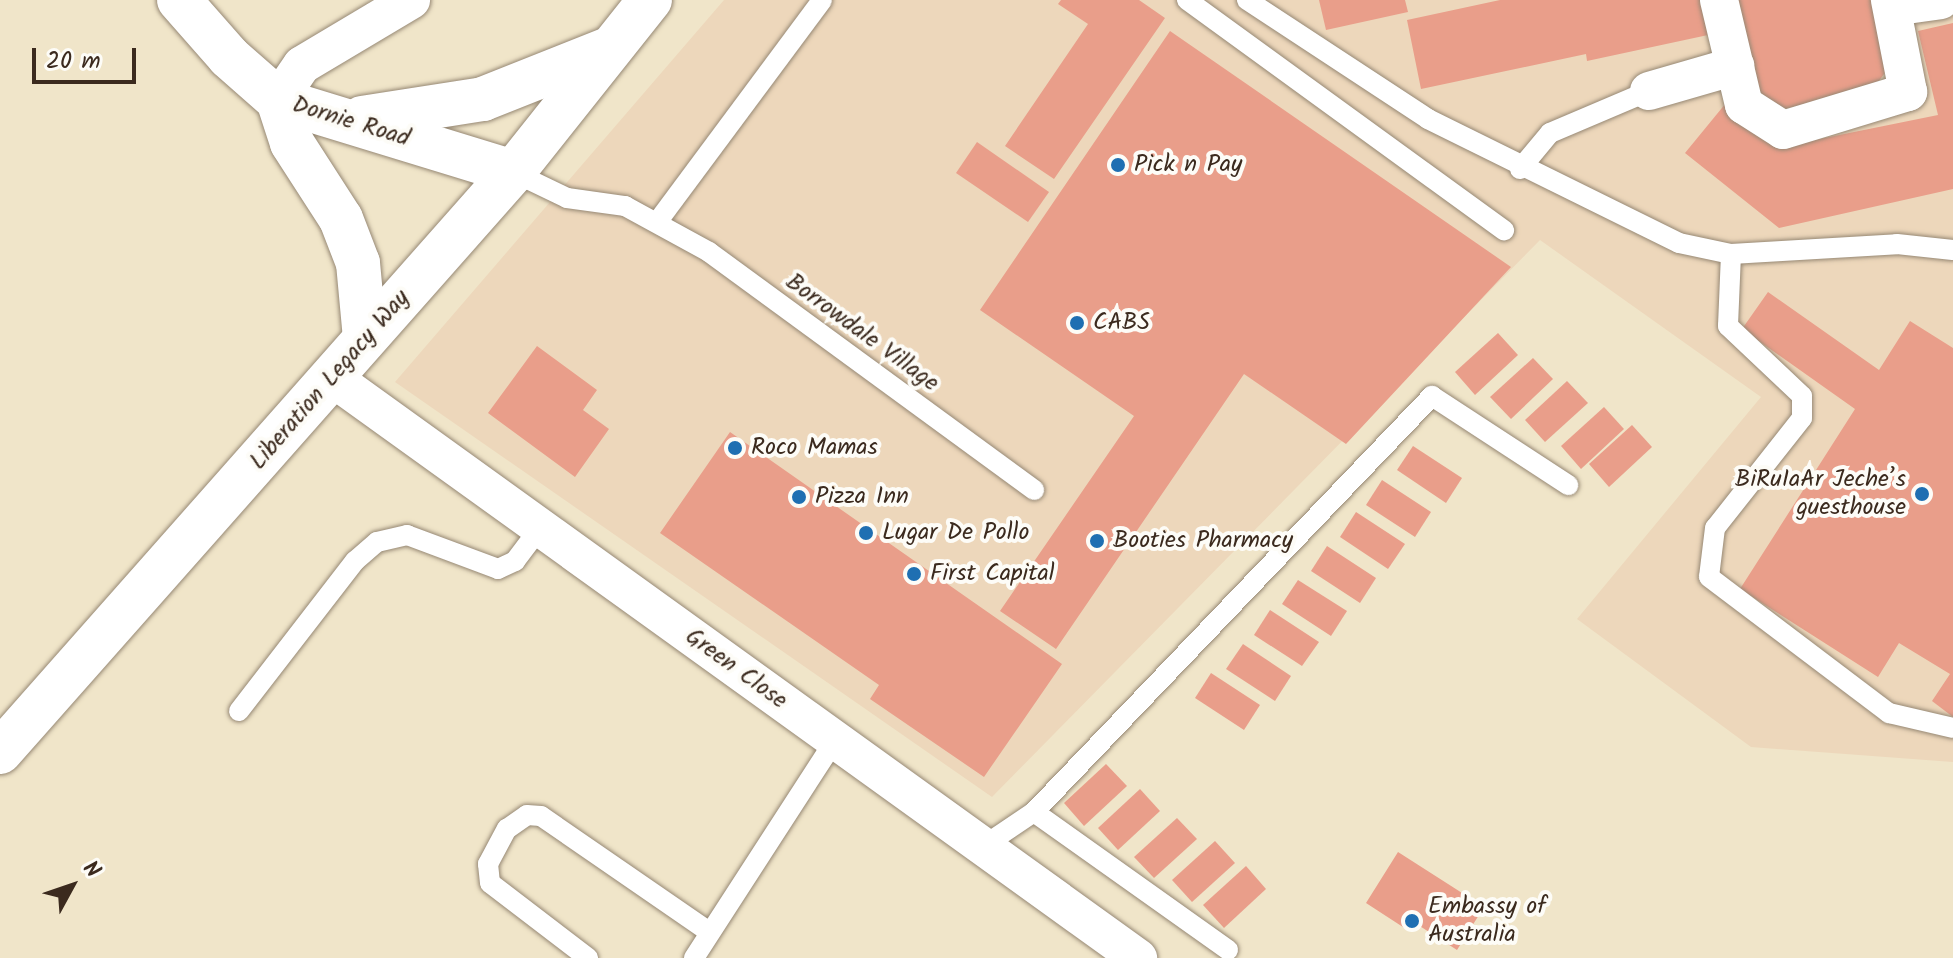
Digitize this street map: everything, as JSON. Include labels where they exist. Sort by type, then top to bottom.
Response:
[{"type":"main road","name":"Dornie Road","points":[[179,0],[219,48],[278,100],[513,172]]},
{"type":"main road","name":"Liberation Legacy Way","points":[[0,752],[334,379],[365,338],[513,172],[650,0]]},
{"type":"main road","points":[[342,119],[410,114],[483,99],[609,49]]},
{"type":"main road","points":[[278,100],[292,143],[341,219],[358,263],[365,338]]},
{"type":"street","points":[[278,100],[302,65],[411,0]]},
{"type":"street","points":[[1719,0],[1744,105],[1783,130],[1908,92],[1891,4],[1941,0]]},
{"type":"street","points":[[1649,91],[1735,66]]},
{"type":"street","name":"Green Close","points":[[334,379],[1138,958]]},
{"type":"lane","points":[[658,221],[822,0]]},
{"type":"lane","points":[[1187,0],[1504,230]]},
{"type":"lane","points":[[1247,0],[1428,119],[1520,169],[1679,243],[1731,254],[1897,244],[1953,250]]},
{"type":"lane","points":[[1520,169],[1550,133],[1649,91]]},
{"type":"lane","name":"Borrowdale Village","points":[[513,172],[567,198],[625,206],[658,221],[709,252],[1034,490]]},
{"type":"lane","points":[[1731,254],[1728,326],[1802,396],[1802,418],[1715,528],[1709,577],[1889,713],[1953,728]]},
{"type":"lane","points":[[985,845],[1034,812],[1432,396],[1568,485]]},
{"type":"lane","points":[[239,711],[355,561],[377,542],[407,535],[498,569],[515,561],[540,528]]},
{"type":"lane","points":[[694,958],[835,740]]},
{"type":"lane","points":[[1034,812],[1228,950]]},
{"type":"lane","points":[[588,958],[490,883],[488,864],[507,829],[527,815],[541,816],[709,932]]},
{"type":"shaded area","points":[[724,0],[1953,0],[1953,762],[1751,747],[1577,619],[1761,397],[1540,240],[992,797],[395,382]]},
{"type":"building","points":[[1061,0],[1139,0],[1165,18],[1054,179],[1005,146],[1088,24],[1058,4]]},
{"type":"building","points":[[1319,0],[1405,0],[1408,12],[1326,30]]},
{"type":"building","points":[[1500,0],[1700,0],[1708,35],[1587,61],[1586,54],[1421,89],[1407,20]]},
{"type":"building","points":[[1724,0],[1881,0],[1894,60],[1874,88],[1784,109],[1745,85]]},
{"type":"building","points":[[1953,23],[1953,189],[1779,228],[1685,153],[1726,103],[1780,147],[1938,115],[1918,31]]},
{"type":"building","points":[[1170,31],[1511,267],[1346,444],[1244,374],[1056,649],[1000,611],[1134,416],[980,310]]},
{"type":"building","points":[[977,142],[1049,192],[1028,222],[956,173]]},
{"type":"building","points":[[1768,292],[1879,370],[1910,321],[1953,348],[1953,717],[1932,701],[1950,674],[1899,643],[1878,677],[1740,589],[1855,409],[1742,329]]},
{"type":"building","points":[[1498,333],[1518,355],[1475,395],[1455,372]]},
{"type":"building","points":[[537,346],[597,390],[583,410],[609,429],[575,477],[488,413]]},
{"type":"building","points":[[1533,358],[1553,379],[1511,419],[1490,397]]},
{"type":"building","points":[[1567,381],[1588,403],[1545,442],[1525,420]]},
{"type":"building","points":[[1604,407],[1624,429],[1581,469],[1561,446]]},
{"type":"building","points":[[1632,425],[1652,447],[1609,487],[1589,464]]},
{"type":"building","points":[[730,432],[1062,664],[984,777],[870,699],[879,685],[660,533]]},
{"type":"building","points":[[1413,446],[1462,478],[1446,503],[1397,470]]},
{"type":"building","points":[[1382,480],[1431,512],[1415,537],[1366,505]]},
{"type":"building","points":[[1356,512],[1405,544],[1388,569],[1340,537]]},
{"type":"building","points":[[1327,546],[1376,578],[1360,603],[1311,571]]},
{"type":"building","points":[[1298,580],[1347,611],[1331,636],[1282,604]]},
{"type":"building","points":[[1270,610],[1319,642],[1302,666],[1254,635]]},
{"type":"building","points":[[1243,644],[1291,676],[1275,701],[1226,669]]},
{"type":"building","points":[[1211,673],[1260,705],[1244,730],[1195,698]]},
{"type":"building","points":[[1106,764],[1127,786],[1084,826],[1064,803]]},
{"type":"building","points":[[1140,789],[1160,811],[1118,850],[1098,828]]},
{"type":"building","points":[[1177,818],[1197,839],[1154,878],[1134,857]]},
{"type":"building","points":[[1215,841],[1235,863],[1192,902],[1172,880]]},
{"type":"building","points":[[1398,852],[1484,907],[1457,950],[1412,921],[1406,929],[1366,903]]},
{"type":"building","points":[[1246,866],[1266,889],[1224,928],[1203,905]]},
{"type":"place","name":"Pick n Pay","points":[[1118,165]]},
{"type":"place","name":"CABS","points":[[1077,323]]},
{"type":"place","name":"Roco Mamas","points":[[735,448]]},
{"type":"place","name":"BiRuIaAr Jeche’s guesthouse","points":[[1922,494]]},
{"type":"place","name":"Pizza Inn","points":[[799,497]]},
{"type":"place","name":"Lugar De Pollo","points":[[866,533]]},
{"type":"place","name":"Booties Pharmacy","points":[[1097,541]]},
{"type":"place","name":"First Capital","points":[[914,574]]},
{"type":"place","name":"Embassy of Australia","points":[[1412,921]]}]
